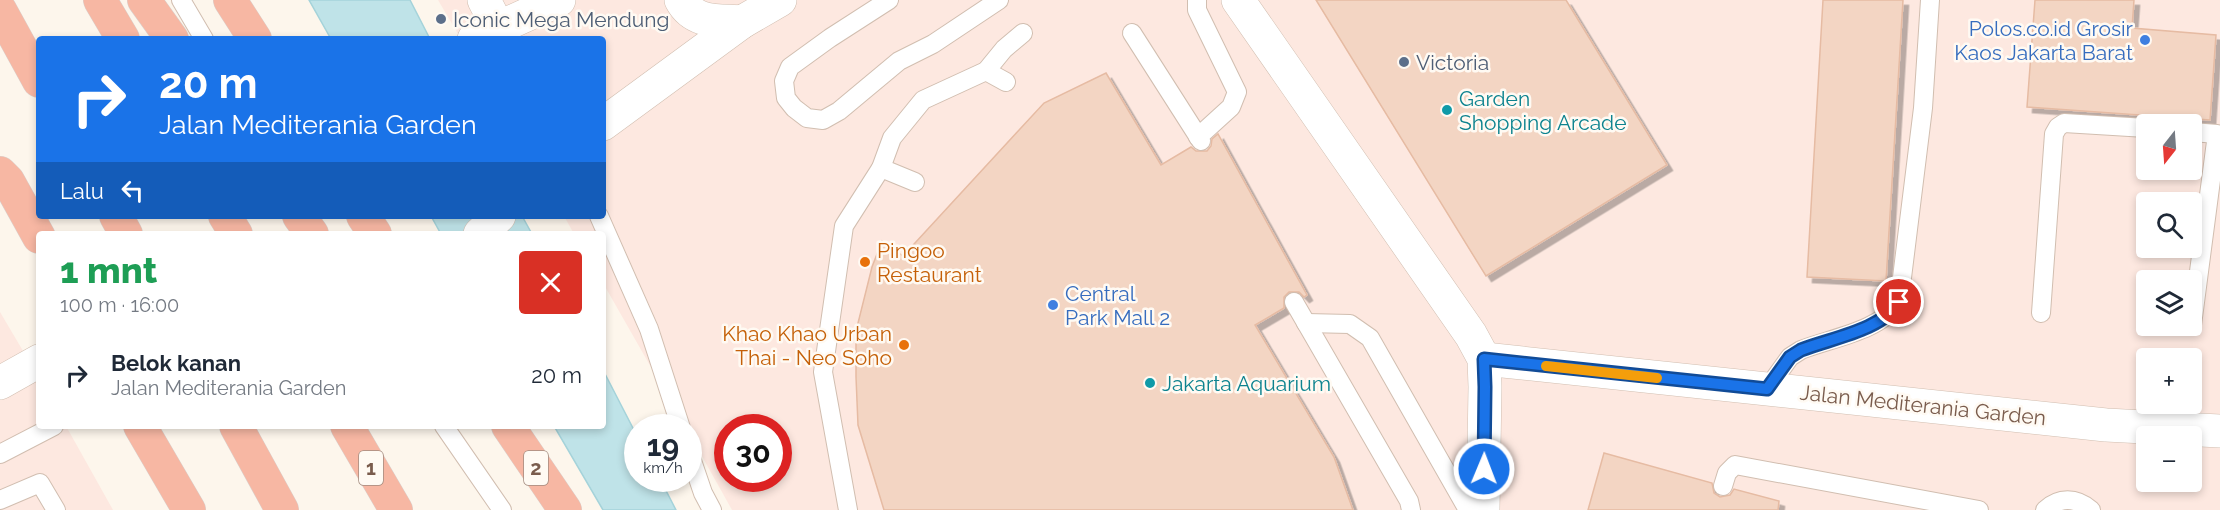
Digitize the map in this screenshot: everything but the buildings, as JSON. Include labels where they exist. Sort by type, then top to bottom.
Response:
[{"type":"highway","points":[[100,0],[121,36]]},
{"type":"highway","points":[[144,0],[170,36]]},
{"type":"highway","points":[[230,0],[253,36]]},
{"type":"highway","points":[[0,10],[36,76]]},
{"type":"highway","points":[[2,169],[36,231]]},
{"type":"highway","points":[[142,429],[189,510]]},
{"type":"highway","points":[[238,429],[282,510]]},
{"type":"highway","name":"1","points":[[349,429],[396,510]]},
{"type":"highway","name":"2","points":[[510,429],[565,510]]},
{"type":"street","points":[[491,27],[559,0]]},
{"type":"street","points":[[681,0],[690,14],[698,17],[742,22]]},
{"type":"street","points":[[606,122],[742,22],[780,0]]},
{"type":"street","points":[[1238,0],[1471,335],[1484,359],[1483,510]]},
{"type":"street","points":[[483,231],[496,219]]},
{"type":"street","name":"Jalan Mediterania Garden","points":[[1484,359],[2106,424],[2220,431]]},
{"type":"street","points":[[0,383],[36,363]]},
{"type":"lane","points":[[181,0],[202,36]]},
{"type":"lane","points":[[889,0],[790,67],[784,81],[786,98],[794,108],[807,118],[823,120],[839,111],[900,61],[933,44],[999,0]]},
{"type":"lane","points":[[1132,33],[1200,139],[1231,107],[1237,92],[1197,10],[1197,0]]},
{"type":"lane","points":[[1767,389],[1790,357],[1801,350],[1879,321],[1892,313],[1899,302],[1923,108],[1930,0]]},
{"type":"lane","points":[[848,510],[824,372],[844,226],[881,168],[892,138],[923,100],[986,71],[1004,49],[1023,33]]},
{"type":"lane","points":[[986,71],[1006,82]]},
{"type":"lane","points":[[2041,314],[2054,134],[2064,123],[2136,127]]},
{"type":"lane","points":[[2199,270],[2219,134],[2202,133]]},
{"type":"lane","points":[[881,168],[915,182]]},
{"type":"lane","points":[[606,232],[649,329],[676,414]]},
{"type":"lane","points":[[1294,303],[1408,501],[1411,510]]},
{"type":"lane","points":[[1306,323],[1350,324],[1370,338],[1468,510]]},
{"type":"lane","points":[[0,454],[48,429]]},
{"type":"lane","points":[[446,429],[502,510]]},
{"type":"lane","points":[[1723,486],[1727,473],[1736,465],[1979,510]]},
{"type":"lane","points":[[0,500],[40,483],[56,510]]},
{"type":"lane","points":[[702,490],[711,510]]},
{"type":"lane","points":[[2045,510],[2051,504],[2061,500],[2072,500],[2091,510]]},
{"type":"shaded area","points":[[438,0],[2220,0],[2220,510],[732,510],[722,492],[792,492],[792,414],[714,414],[714,478],[702,456],[702,414],[678,414],[606,288],[606,231],[572,231],[566,219],[606,219],[606,36],[459,36]]},
{"type":"shaded area","points":[[0,312],[36,373],[36,429],[68,429],[113,510],[0,510]]},
{"type":"water","points":[[309,0],[410,0],[428,36],[329,36]]},
{"type":"water","points":[[433,219],[524,219],[530,231],[439,231]]},
{"type":"water","points":[[606,376],[626,414],[624,492],[667,492],[676,510],[603,510],[556,429],[606,429]]},
{"type":"slow traffic","points":[[1546,366],[1657,378]]},
{"type":"place","name":"Iconic Mega Mendung","points":[[441,19]]},
{"type":"place","name":"Polos.co.id Grosir Kaos Jakarta Barat","points":[[2145,40]]},
{"type":"place","name":"Victoria","points":[[1404,62]]},
{"type":"place","name":"Garden Shopping Arcade","points":[[1447,110]]},
{"type":"place","name":"Pingoo Restaurant","points":[[865,262]]},
{"type":"place","name":"Central Park Mall 2","points":[[1053,305]]},
{"type":"place","name":"Khao Khao Urban Thai - Neo Soho","points":[[904,345]]},
{"type":"place","name":"Jakarta Aquarium","points":[[1150,383]]},
{"type":"route","points":[[1484,469],[1484,359],[1767,389],[1790,357],[1818,343],[1879,321],[1892,313],[1899,302]]}]
